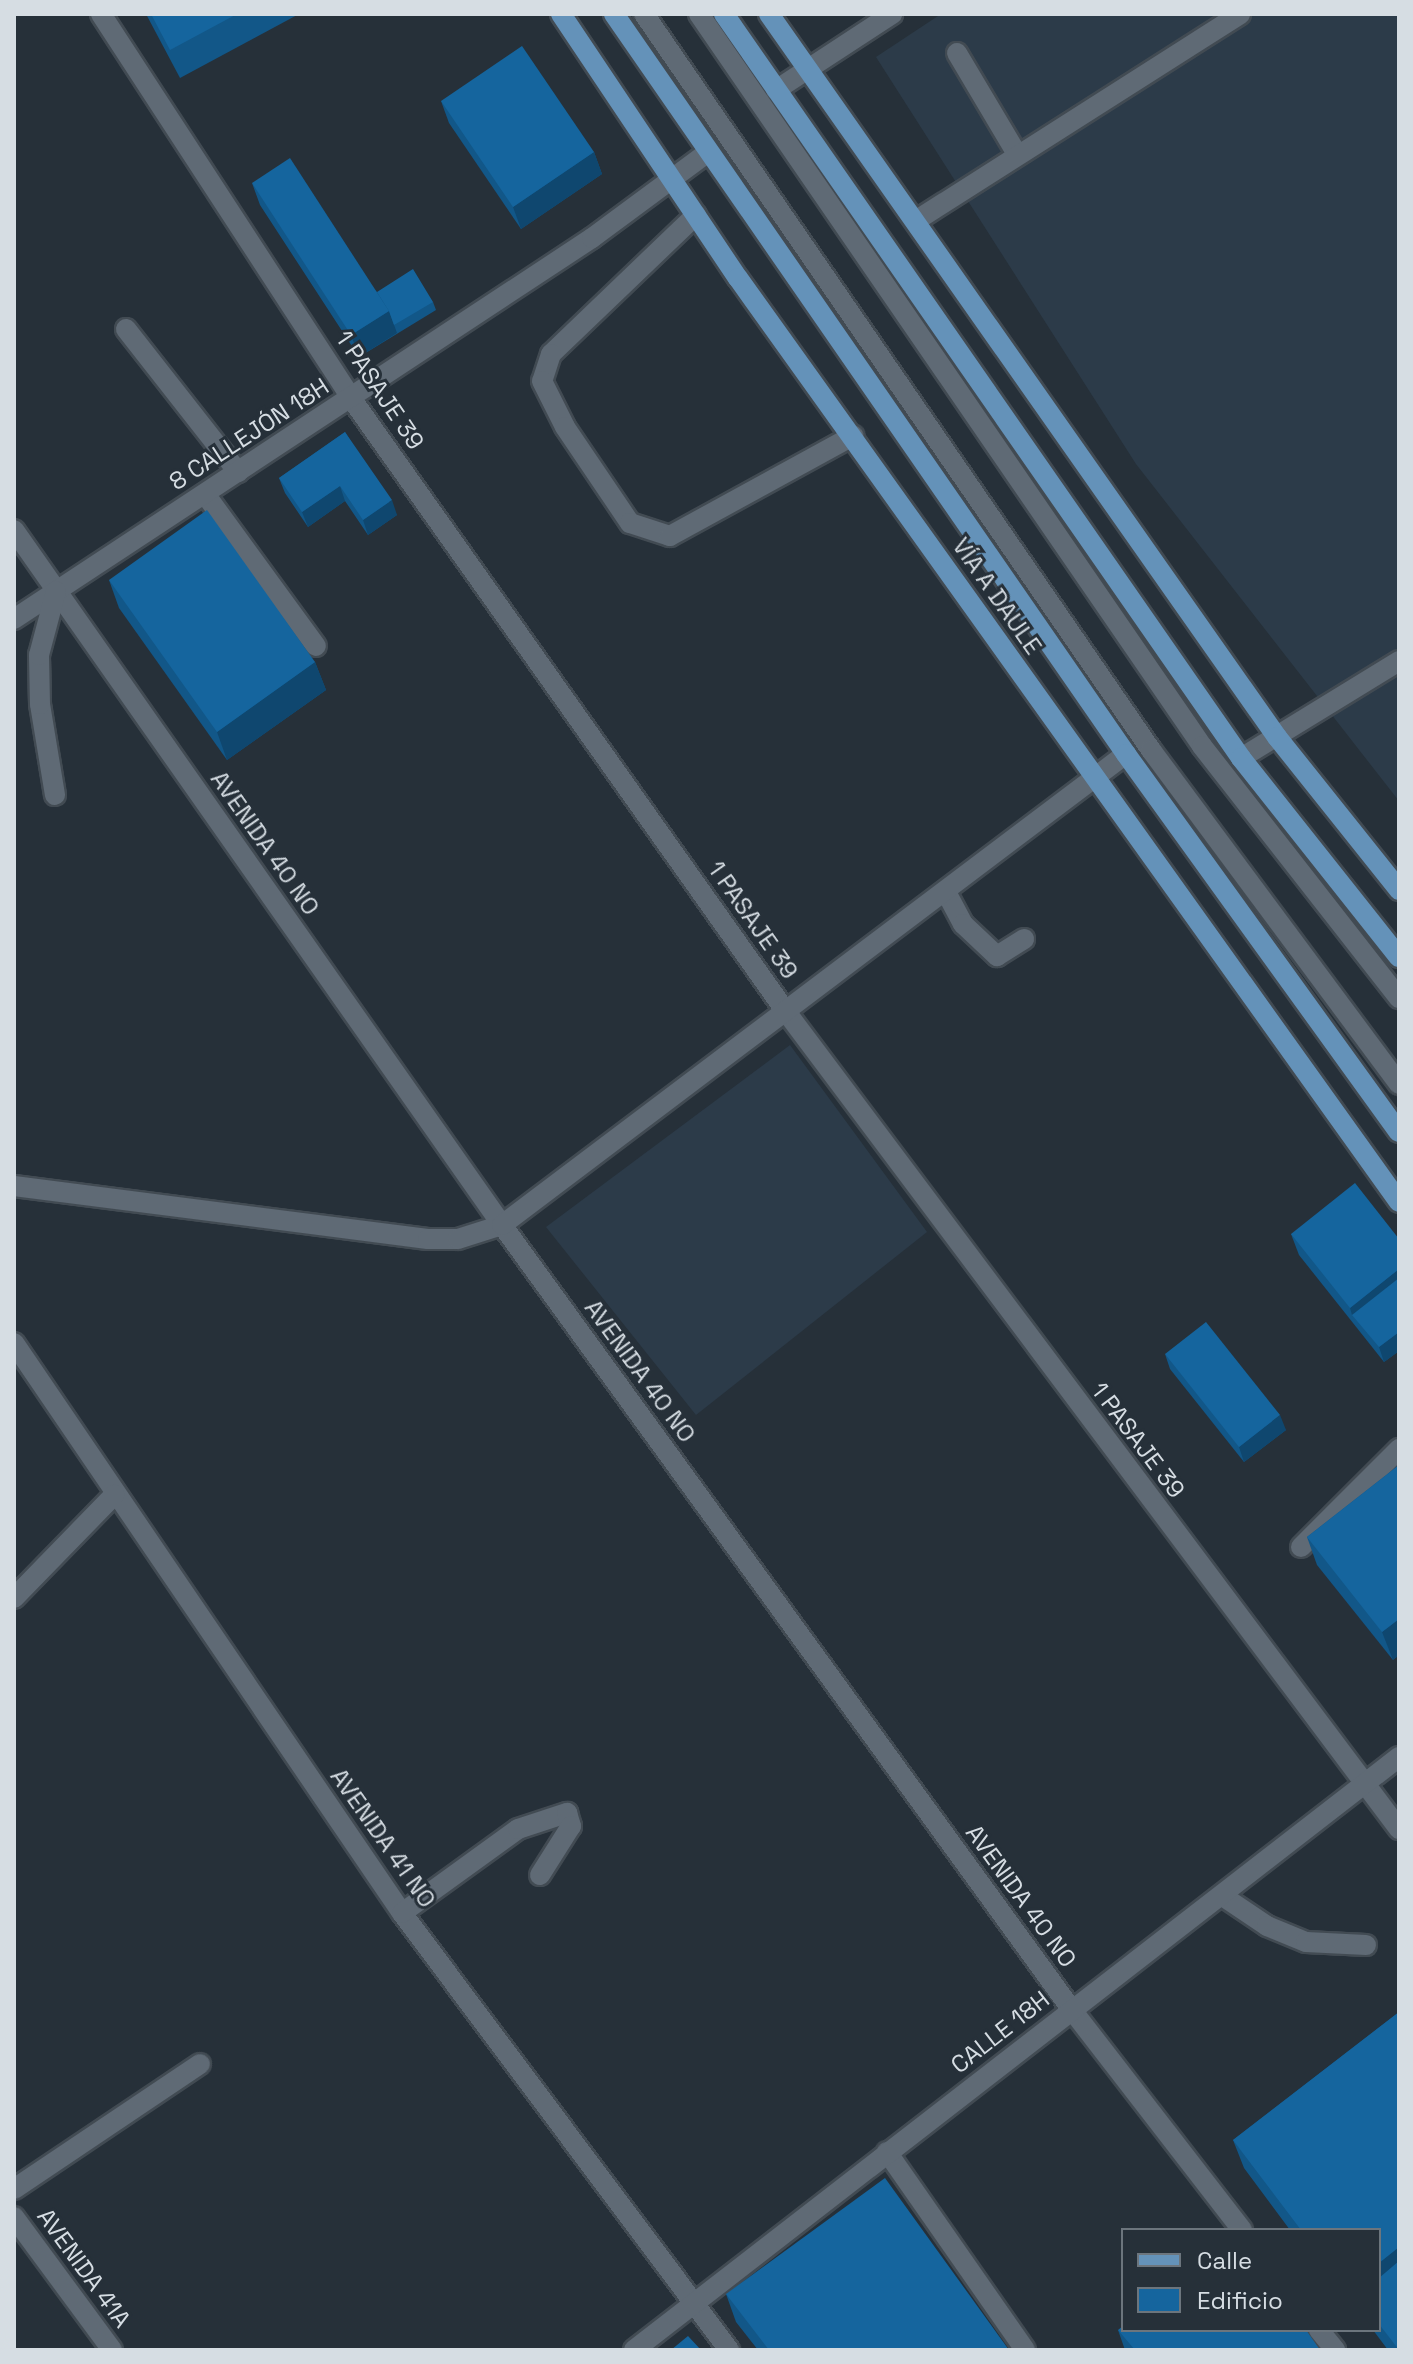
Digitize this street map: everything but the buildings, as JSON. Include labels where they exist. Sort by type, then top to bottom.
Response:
[{"type":"main road","name":"VÍA A DAULE","points":[[561,14],[696,215],[1093,778],[1399,1202]]},
{"type":"main road","name":"VÍA A DAULE","points":[[614,14],[707,153],[1126,754],[1399,1132]]},
{"type":"main road","points":[[724,14],[1241,758],[1399,957]]},
{"type":"main road","points":[[769,14],[806,70],[917,220],[1277,737],[1399,890]]},
{"type":"street","name":"1 PASAJE 39","points":[[101,14],[351,398],[787,1013],[1399,1829]]},
{"type":"street","name":"VÍA A DAULE","points":[[644,14],[1151,750],[1399,1084]]},
{"type":"street","points":[[699,14],[1202,746],[1399,998]]},
{"type":"street","points":[[776,90],[892,14]]},
{"type":"street","points":[[917,220],[1240,14]]},
{"type":"street","points":[[957,53],[1017,154]]},
{"type":"street","name":"8 CALLEJÓN 18H","points":[[14,619],[351,398],[707,153]]},
{"type":"street","points":[[696,215],[551,354],[542,381],[565,427],[630,523],[670,536],[853,436]]},
{"type":"street","points":[[126,329],[238,472]]},
{"type":"street","points":[[205,494],[316,646]]},
{"type":"street","name":"AVENIDA 40 NO","points":[[14,530],[502,1225],[1072,2010],[1240,2228]]},
{"type":"street","points":[[55,795],[40,704],[39,655],[56,591]]},
{"type":"street","points":[[1241,758],[1399,661]]},
{"type":"street","points":[[14,1186],[428,1239],[458,1239],[502,1225],[787,1013],[1126,754]]},
{"type":"street","points":[[946,892],[963,924],[997,956],[1024,939]]},
{"type":"street","name":"AVENIDA 41 NO","points":[[14,1343],[114,1495],[402,1913],[729,2350]]},
{"type":"street","points":[[1301,1547],[1399,1449]]},
{"type":"street","points":[[14,1598],[114,1495]]},
{"type":"street","name":"CALLE 18H","points":[[634,2350],[887,2152],[1224,1897],[1399,1757]]},
{"type":"street","points":[[402,1913],[518,1829],[567,1813],[571,1826],[540,1875]]},
{"type":"street","points":[[1224,1897],[1267,1926],[1306,1942],[1366,1945]]},
{"type":"street","points":[[14,2189],[200,2064]]},
{"type":"street","points":[[887,2152],[1025,2350]]},
{"type":"street","name":"AVENIDA 41A","points":[[14,2217],[112,2350]]},
{"type":"street","points":[[1321,2332],[1335,2350]]},
{"type":"shaded area","points":[[941,14],[1399,14],[1399,801],[1136,464],[876,57]]},
{"type":"shaded area","points":[[790,1045],[927,1232],[696,1415],[546,1227]]}]
